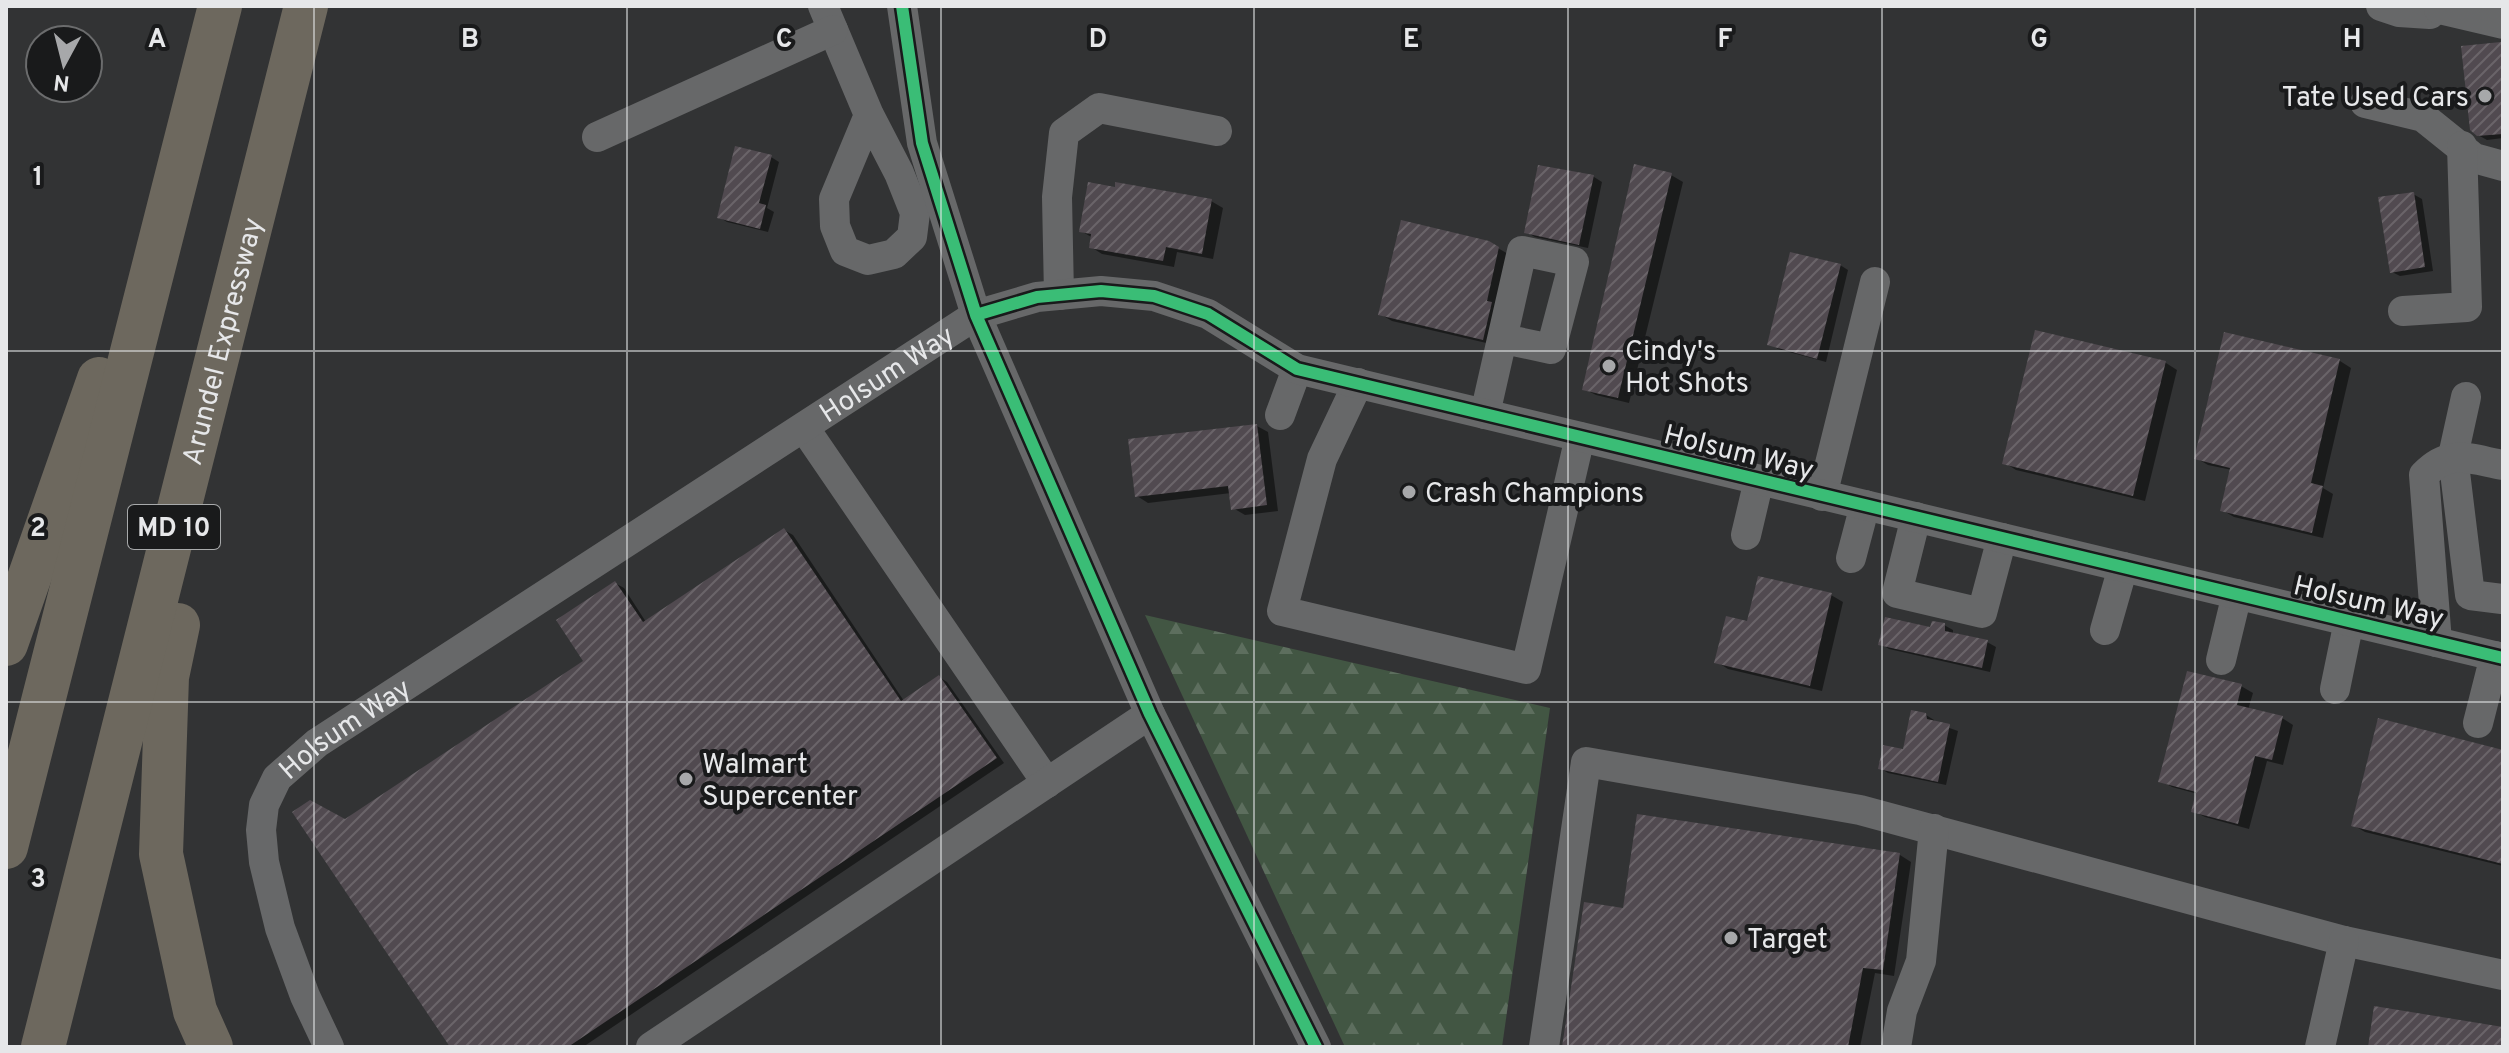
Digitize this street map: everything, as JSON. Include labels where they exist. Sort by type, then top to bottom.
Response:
[{"type":"highway","name":"MD 10","points":[[6,847],[220,6]]},
{"type":"highway","name":"Arundel Expressway","points":[[43,1047],[306,6]]},
{"type":"highway","points":[[211,1047],[195,1011],[161,854],[167,677],[292,63]]},
{"type":"highway","points":[[6,644],[197,98]]},
{"type":"street","points":[[902,6],[922,143],[976,315],[1150,714],[1316,1047]]},
{"type":"street","points":[[2381,6],[2399,12],[2430,14],[2439,8],[2503,24]]},
{"type":"street","points":[[597,137],[828,18],[869,115]]},
{"type":"street","points":[[2365,103],[2423,117],[2474,158],[2503,166]]},
{"type":"street","points":[[1059,295],[1057,197],[1064,133],[1099,108],[1217,131]]},
{"type":"street","points":[[2403,311],[2467,307],[2462,146]]},
{"type":"street","points":[[1822,496],[1875,282]]},
{"type":"street","name":"Holsum Way","points":[[329,1047],[305,996],[280,928],[264,862],[261,830],[264,805],[277,778],[317,743],[805,429],[976,315],[1037,297],[1101,291],[1154,296],[1208,314],[1297,369],[2499,657]]},
{"type":"street","points":[[1485,414],[1504,339]]},
{"type":"street","points":[[1280,415],[1297,369]]},
{"type":"street","points":[[1358,383],[1322,459],[1282,611],[1526,669],[1580,437]]},
{"type":"street","points":[[2466,397],[2453,456],[2470,595],[2502,599]]},
{"type":"street","points":[[805,429],[1047,783]]},
{"type":"street","points":[[2437,642],[2424,475],[2435,464],[2453,456],[2503,465]]},
{"type":"street","points":[[1746,535],[1759,480]]},
{"type":"street","points":[[1851,558],[1865,505]]},
{"type":"street","points":[[1916,517],[1897,593],[1982,613],[2002,538]]},
{"type":"street","points":[[2105,630],[2123,567]]},
{"type":"street","points":[[2221,660],[2237,594]]},
{"type":"street","points":[[2335,689],[2349,621]]},
{"type":"street","points":[[2478,723],[2499,657]]},
{"type":"street","points":[[651,1047],[1150,714]]},
{"type":"street","points":[[1544,1047],[1586,762],[1860,810],[2344,941],[2503,975]]},
{"type":"street","points":[[1896,1047],[1902,1011],[1921,961],[1934,829]]},
{"type":"street","points":[[2320,1047],[2344,941]]},
{"type":"green space","points":[[1145,615],[1550,708],[1502,1047],[1345,1047]]},
{"type":"building","name":"Tate Used Cars","points":[[2501,42],[2503,134],[2477,136],[2470,130],[2461,46]]},
{"type":"building","points":[[735,146],[772,155],[759,203],[766,205],[760,229],[717,218]]},
{"type":"building","points":[[1634,164],[1672,173],[1618,398],[1582,390]]},
{"type":"building","points":[[1538,165],[1594,175],[1579,245],[1524,233]]},
{"type":"building","points":[[1088,182],[1115,187],[1115,182],[1212,199],[1202,254],[1166,247],[1163,261],[1089,248],[1091,234],[1079,232]]},
{"type":"building","points":[[2414,192],[2425,267],[2390,273],[2378,197]]},
{"type":"building","points":[[1401,220],[1489,241],[1499,247],[1487,301],[1492,302],[1483,340],[1378,315]]},
{"type":"building","points":[[1790,252],[1841,264],[1817,359],[1767,345]]},
{"type":"building","points":[[2035,330],[2166,361],[2133,496],[2002,464]]},
{"type":"building","points":[[2224,332],[2340,359],[2311,483],[2323,486],[2312,533],[2220,511],[2230,468],[2194,459]]},
{"type":"building","points":[[1257,424],[1267,505],[1231,510],[1228,486],[1135,497],[1128,439]]},
{"type":"building","name":"Walmart Supercenter","points":[[784,528],[901,701],[939,675],[997,758],[568,1047],[450,1047],[292,812],[310,800],[345,819],[583,661],[556,620],[615,581],[643,622]]},
{"type":"building","points":[[1758,576],[1832,593],[1810,686],[1714,663],[1726,616],[1747,621]]},
{"type":"building","points":[[1885,617],[1930,627],[1932,621],[1945,623],[1945,631],[1988,640],[1982,668],[1878,645]]},
{"type":"building","points":[[2187,671],[2242,684],[2237,705],[2283,716],[2272,760],[2255,756],[2238,824],[2191,812],[2196,792],[2158,782]]},
{"type":"building","points":[[1911,710],[1926,713],[1927,719],[1950,724],[1938,782],[1878,769],[1883,745],[1903,749]]},
{"type":"building","points":[[2378,718],[2503,750],[2503,864],[2351,826]]},
{"type":"building","name":"Target","points":[[1637,814],[1900,853],[1883,970],[1863,968],[1848,1047],[1562,1047],[1584,902],[1623,908]]},
{"type":"building","points":[[2374,1006],[2503,1027],[2503,1047],[2368,1047]]},
{"type":"cycle path","points":[[902,6],[922,143],[976,315],[1150,714],[1316,1047]]},
{"type":"cycle path","points":[[976,315],[1037,297],[1101,291],[1154,296],[1208,314],[1297,369],[2503,658]]},
{"type":"place","name":"Tate Used Cars","points":[[2485,96]]},
{"type":"place","name":"Cindy's Hot Shots","points":[[1609,366]]},
{"type":"place","name":"Crash Champions","points":[[1409,492]]},
{"type":"place","name":"Walmart Supercenter","points":[[686,779]]},
{"type":"place","name":"Target","points":[[1731,938]]}]
